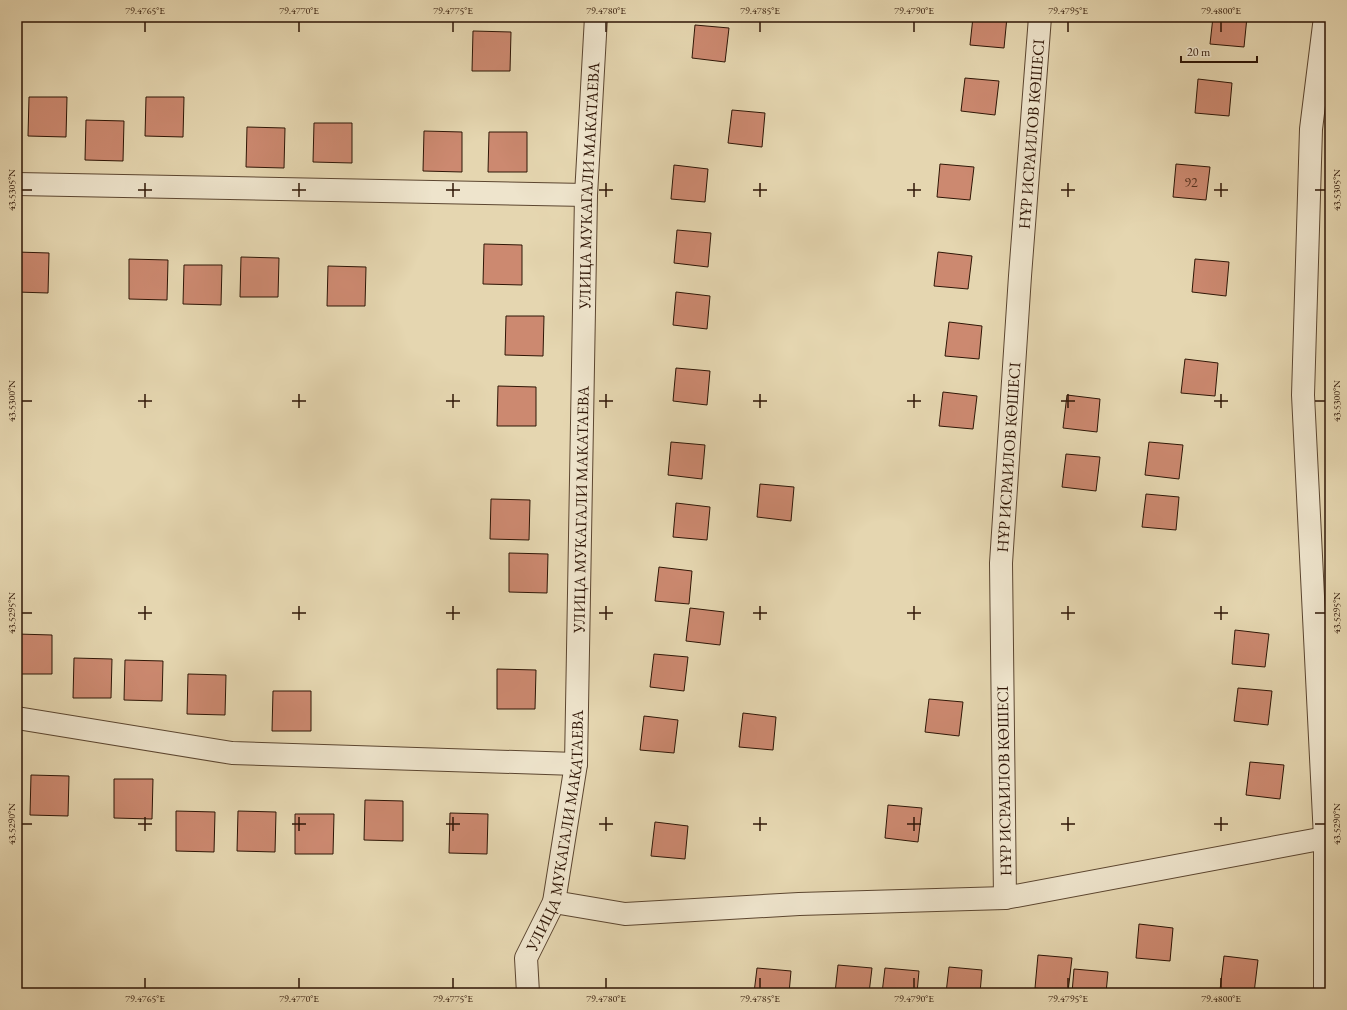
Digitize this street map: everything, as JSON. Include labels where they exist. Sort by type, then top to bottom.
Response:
[{"type":"street","name":"УЛИЦА МУКАГАЛИ МАКАТАЕВА","points":[[528,993],[526,958],[554,902],[576,764],[586,195],[596,17]]},
{"type":"street","name":"НҰР ИСРАИЛОВ КӨШЕСІ","points":[[1005,898],[1001,563],[1020,276],[1040,17]]},
{"type":"street","points":[[1325,17],[1311,129],[1303,395],[1325,838],[1325,993]]},
{"type":"street","points":[[17,184],[586,195]]},
{"type":"street","points":[[17,718],[232,753],[576,764]]},
{"type":"street","points":[[554,902],[625,914],[799,904],[1005,898],[1325,838]]},
{"type":"building","points":[[973,17],[1007,17],[1004,48],[970,45]]},
{"type":"building","points":[[1213,17],[1247,17],[1244,47],[1210,44]]},
{"type":"building","points":[[695,25],[729,28],[725,62],[692,58]]},
{"type":"building","points":[[473,31],[511,32],[510,71],[472,71]]},
{"type":"building","points":[[965,78],[999,81],[995,115],[961,111]]},
{"type":"building","points":[[1198,79],[1232,83],[1229,116],[1195,113]]},
{"type":"building","points":[[29,97],[67,97],[66,137],[28,136]]},
{"type":"building","points":[[146,97],[184,97],[183,137],[145,136]]},
{"type":"building","points":[[732,110],[765,113],[762,147],[728,143]]},
{"type":"building","points":[[86,120],[124,121],[123,161],[85,160]]},
{"type":"building","points":[[314,123],[352,123],[352,163],[313,162]]},
{"type":"building","points":[[247,127],[285,128],[284,168],[246,167]]},
{"type":"building","points":[[424,131],[462,132],[462,172],[423,171]]},
{"type":"building","points":[[489,132],[527,132],[527,172],[488,172]]},
{"type":"building","points":[[940,164],[974,167],[970,200],[937,197]]},
{"type":"building","points":[[1176,164],[1210,167],[1206,200],[1173,197]]},
{"type":"building","points":[[674,165],[708,169],[705,202],[671,199]]},
{"type":"building","points":[[677,230],[711,233],[708,267],[674,263]]},
{"type":"building","points":[[484,244],[522,245],[522,285],[483,284]]},
{"type":"building","points":[[17,252],[49,253],[48,293],[17,292]]},
{"type":"building","points":[[938,252],[972,256],[968,289],[934,286]]},
{"type":"building","points":[[241,257],[279,258],[278,297],[240,297]]},
{"type":"building","points":[[129,259],[168,260],[167,300],[129,299]]},
{"type":"building","points":[[1195,259],[1229,262],[1226,296],[1192,292]]},
{"type":"building","points":[[184,265],[222,265],[221,305],[183,304]]},
{"type":"building","points":[[328,266],[366,267],[365,306],[327,306]]},
{"type":"building","points":[[676,292],[710,296],[707,329],[673,325]]},
{"type":"building","points":[[506,316],[544,316],[543,356],[505,355]]},
{"type":"building","points":[[949,322],[982,326],[979,359],[945,356]]},
{"type":"building","points":[[1185,359],[1218,363],[1215,396],[1181,393]]},
{"type":"building","points":[[676,368],[710,371],[707,405],[673,401]]},
{"type":"building","points":[[498,386],[536,387],[536,426],[497,426]]},
{"type":"building","points":[[943,392],[977,396],[973,429],[939,426]]},
{"type":"building","points":[[1067,395],[1100,399],[1097,432],[1063,428]]},
{"type":"building","points":[[671,442],[705,445],[702,479],[668,475]]},
{"type":"building","points":[[1149,442],[1183,445],[1179,479],[1145,475]]},
{"type":"building","points":[[1066,454],[1100,457],[1096,491],[1062,487]]},
{"type":"building","points":[[760,484],[794,487],[791,521],[757,517]]},
{"type":"building","points":[[1146,494],[1179,497],[1176,530],[1142,527]]},
{"type":"building","points":[[491,499],[530,500],[529,540],[490,539]]},
{"type":"building","points":[[676,503],[710,507],[707,540],[673,537]]},
{"type":"building","points":[[509,553],[548,554],[547,593],[509,592]]},
{"type":"building","points":[[659,567],[692,571],[689,604],[655,601]]},
{"type":"building","points":[[690,608],[724,612],[720,645],[686,641]]},
{"type":"building","points":[[1235,630],[1269,634],[1265,667],[1232,664]]},
{"type":"building","points":[[17,634],[52,635],[52,674],[17,674]]},
{"type":"building","points":[[654,654],[688,657],[684,691],[650,687]]},
{"type":"building","points":[[74,658],[112,659],[111,698],[73,698]]},
{"type":"building","points":[[125,660],[163,661],[162,701],[124,700]]},
{"type":"building","points":[[497,669],[536,670],[535,709],[497,709]]},
{"type":"building","points":[[188,674],[226,675],[225,715],[187,714]]},
{"type":"building","points":[[1238,688],[1272,691],[1268,725],[1234,721]]},
{"type":"building","points":[[273,691],[311,691],[311,731],[272,731]]},
{"type":"building","points":[[929,699],[963,702],[959,736],[925,732]]},
{"type":"building","points":[[743,713],[776,717],[773,750],[739,747]]},
{"type":"building","points":[[644,716],[678,720],[674,753],[640,750]]},
{"type":"building","points":[[1250,762],[1284,765],[1280,799],[1246,795]]},
{"type":"building","points":[[17,764],[19,764],[19,804],[17,804]]},
{"type":"building","points":[[31,775],[69,776],[68,816],[30,815]]},
{"type":"building","points":[[114,779],[153,779],[152,819],[114,818]]},
{"type":"building","points":[[365,800],[403,801],[403,841],[364,840]]},
{"type":"building","points":[[888,805],[922,808],[918,842],[885,838]]},
{"type":"building","points":[[176,811],[215,812],[214,852],[176,851]]},
{"type":"building","points":[[238,811],[276,812],[275,852],[237,851]]},
{"type":"building","points":[[450,813],[488,814],[487,854],[449,853]]},
{"type":"building","points":[[295,814],[334,814],[333,854],[295,854]]},
{"type":"building","points":[[655,822],[688,826],[685,859],[651,856]]},
{"type":"building","points":[[1139,924],[1173,928],[1170,961],[1136,958]]},
{"type":"building","points":[[1038,955],[1072,958],[1068,992],[1035,988]]},
{"type":"building","points":[[1224,956],[1258,960],[1254,993],[1220,990]]},
{"type":"building","points":[[838,965],[872,968],[869,993],[835,993]]},
{"type":"building","points":[[949,967],[982,970],[980,993],[946,993]]},
{"type":"building","points":[[757,968],[791,971],[789,993],[754,993]]},
{"type":"building","points":[[885,968],[919,971],[917,993],[882,993]]},
{"type":"building","points":[[1074,969],[1108,972],[1106,993],[1072,993]]}]
